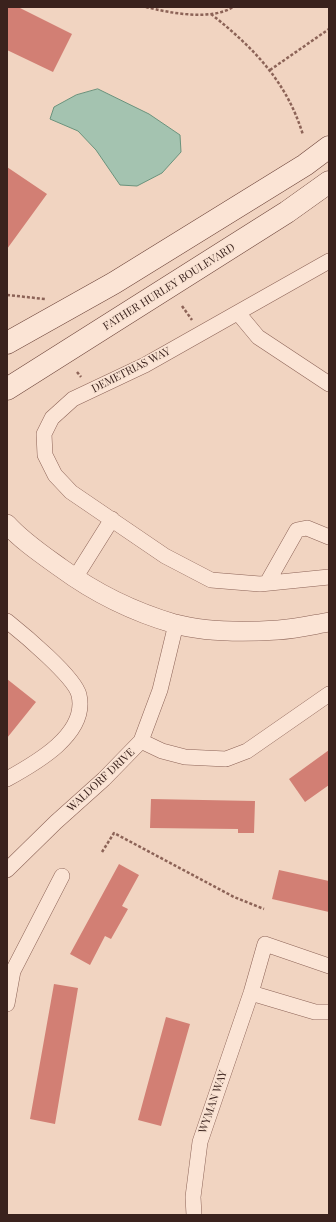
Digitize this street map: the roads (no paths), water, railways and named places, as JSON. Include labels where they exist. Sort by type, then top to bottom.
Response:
[{"type":"main road","points":[[7,343],[114,283],[305,165],[329,147]]},
{"type":"main road","name":"FATHER HURLEY BOULEVARD","points":[[7,389],[286,212],[329,182]]},
{"type":"street","name":"DEMETRIAS WAY","points":[[329,261],[145,365],[73,399],[52,418],[44,434],[45,455],[55,474],[71,492],[165,556],[211,580],[260,584],[329,577]]},
{"type":"street","points":[[238,313],[258,337],[329,384]]},
{"type":"street","points":[[75,578],[112,519]]},
{"type":"street","points":[[7,524],[39,553],[75,578],[107,597],[138,611],[176,624],[228,630],[279,630],[329,622]]},
{"type":"street","points":[[267,583],[296,530],[307,528],[329,537]]},
{"type":"street","points":[[7,621],[48,656],[68,678],[79,694],[80,713],[74,727],[58,744],[38,762],[7,779]]},
{"type":"street","name":"WALDORF DRIVE","points":[[7,870],[56,822],[104,779],[141,741],[160,690],[176,624]]},
{"type":"street","points":[[141,741],[162,751],[185,757],[226,759],[247,751],[329,694]]},
{"type":"street","points":[[7,1004],[10,970],[62,876]]},
{"type":"street","name":"WYMAN WAY","points":[[194,1215],[193,1197],[200,1142],[251,994],[265,944],[329,966]]},
{"type":"street","points":[[251,994],[315,1012],[329,1012]]}]
